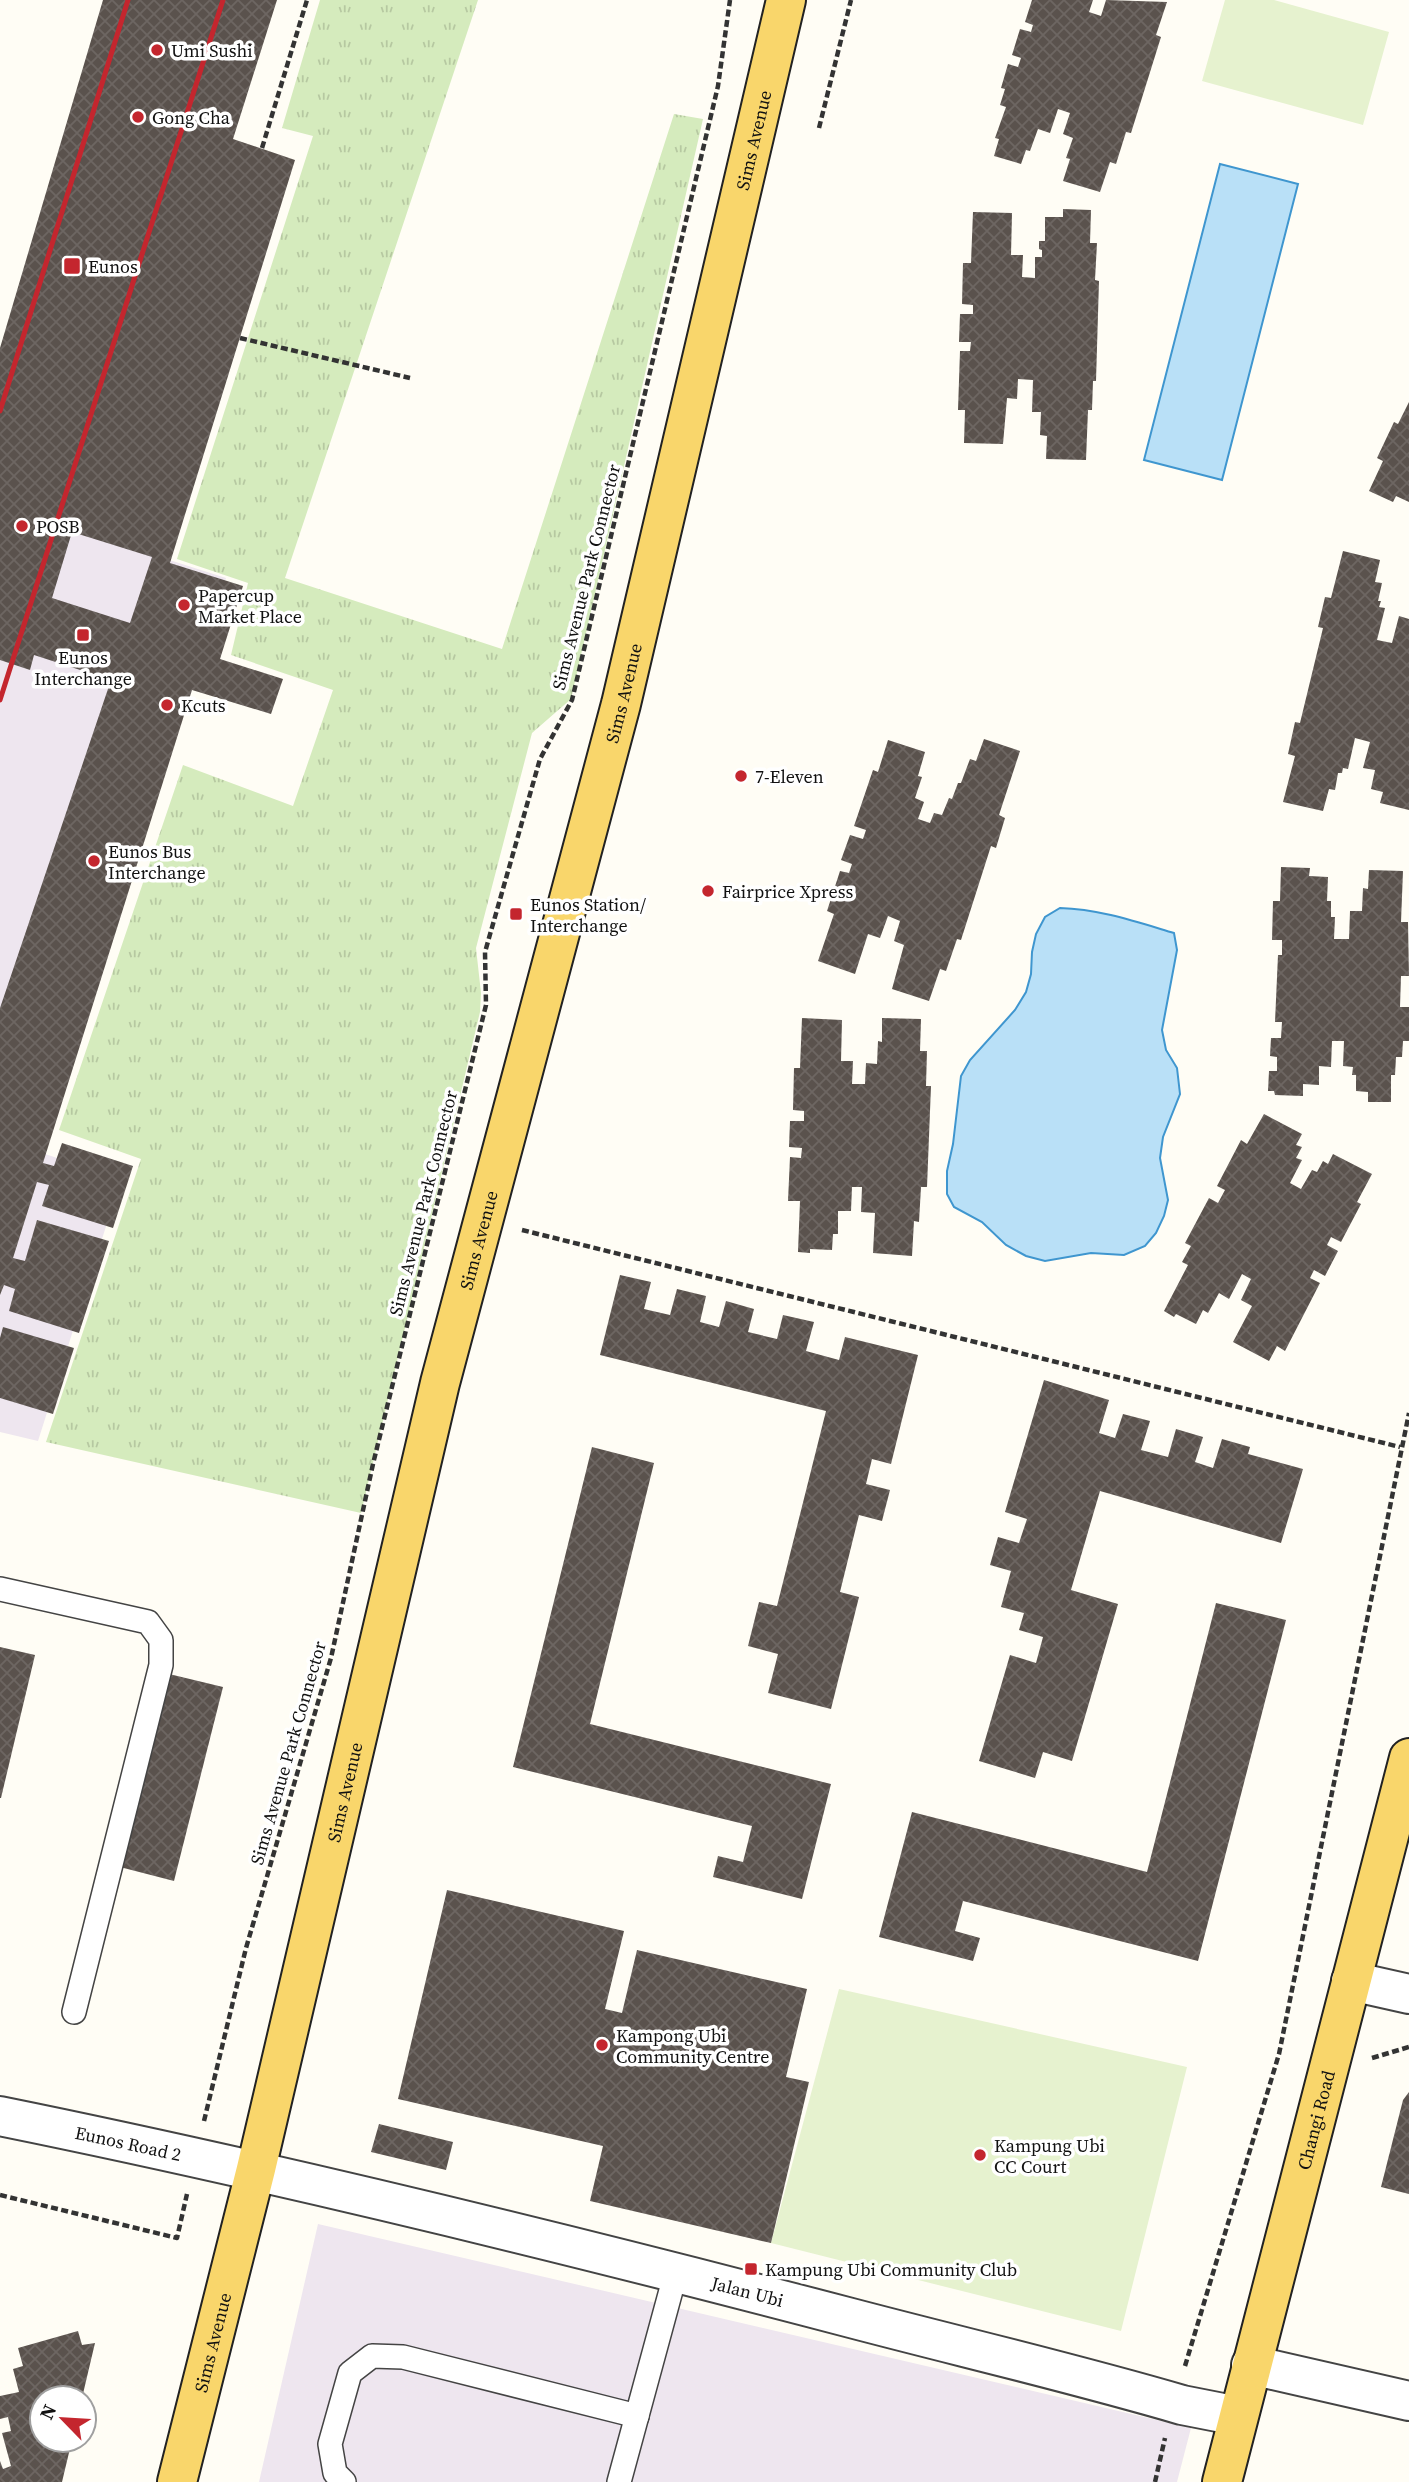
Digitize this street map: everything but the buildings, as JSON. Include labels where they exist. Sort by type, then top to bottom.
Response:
[{"type":"main road","name":"Sims Avenue","points":[[177,2482],[256,2169],[440,1383],[621,704],[786,0]]},
{"type":"main road","name":"Changi Road","points":[[1222,2482],[1409,1758]]},
{"type":"street","points":[[1351,1982],[1409,1994]]},
{"type":"street","name":"Eunos Road 2","points":[[0,2116],[256,2169]]},
{"type":"street","name":"Jalan Ubi","points":[[256,2169],[676,2272],[1182,2405],[1238,2416]]},
{"type":"street","points":[[1251,2365],[1409,2401]]},
{"type":"lane","points":[[0,1589],[148,1622],[162,1640],[161,1665],[74,2012]]},
{"type":"lane","points":[[619,2482],[676,2272]]},
{"type":"lane","points":[[344,2482],[335,2473],[330,2444],[350,2373],[373,2356],[403,2357],[636,2416]]},
{"type":"path","points":[[262,148],[307,0]]},
{"type":"path","name":"Sims Avenue Park Connector","points":[[0,2195],[177,2238],[246,1948],[331,1658],[373,1464],[486,1005],[485,953],[540,759],[572,700],[719,86],[730,0]]},
{"type":"path","points":[[819,128],[851,0]]},
{"type":"path","points":[[240,338],[410,378]]},
{"type":"path","points":[[484,1220],[1401,1447]]},
{"type":"path","points":[[1182,2375],[1279,2054],[1409,1413]]},
{"type":"path","points":[[1370,2058],[1409,2048]]},
{"type":"path","points":[[1155,2482],[1166,2437]]},
{"type":"shaded area","name":"Eunos Bus Interchange","points":[[0,506],[226,578],[42,1153],[121,1179],[38,1441],[0,1432]]},
{"type":"shaded area","points":[[318,2224],[1191,2428],[1177,2482],[259,2482]]},
{"type":"green space","points":[[320,0],[478,0],[285,578],[502,649],[674,114],[703,119],[571,699],[532,733],[476,948],[481,993],[480,1012],[361,1513],[46,1442],[141,1159],[59,1130],[183,765],[293,806],[333,690],[231,655],[248,583],[177,559],[313,136],[282,128]]},
{"type":"green space","points":[[1225,0],[1274,0],[1389,32],[1363,125],[1202,81]]},
{"type":"green space","name":"Kampung Ubi CC Court","points":[[839,1989],[1187,2067],[1121,2331],[771,2243]]},
{"type":"water","points":[[1220,164],[1298,184],[1222,480],[1144,460]]},
{"type":"water","points":[[1060,908],[1103,913],[1174,933],[1177,950],[1162,1030],[1166,1050],[1177,1068],[1180,1094],[1163,1137],[1160,1158],[1168,1200],[1156,1233],[1145,1246],[1124,1255],[1091,1253],[1045,1261],[1026,1256],[1006,1245],[982,1222],[954,1207],[947,1194],[947,1171],[961,1076],[970,1060],[1015,1010],[1026,992],[1036,934],[1045,917]]},
{"type":"railway","points":[[0,411],[128,0]]},
{"type":"railway","points":[[0,700],[223,0]]},
{"type":"place","name":"Umi Sushi","points":[[157,50]]},
{"type":"place","name":"Gong Cha","points":[[138,117]]},
{"type":"place","name":"Eunos","points":[[72,266]]},
{"type":"place","name":"POSB","points":[[22,526]]},
{"type":"place","name":"Papercup Market Place","points":[[184,605]]},
{"type":"place","name":"Eunos Interchange","points":[[83,635]]},
{"type":"place","name":"Kcuts","points":[[167,705]]},
{"type":"place","name":"7-Eleven","points":[[741,776]]},
{"type":"place","name":"Eunos Bus Interchange","points":[[94,861]]},
{"type":"place","name":"Fairprice Xpress","points":[[708,891]]},
{"type":"place","name":"Eunos Station/ Interchange","points":[[516,914]]},
{"type":"place","name":"Kampong Ubi Community Centre","points":[[602,2045]]},
{"type":"place","name":"Kampung Ubi CC Court","points":[[980,2155]]},
{"type":"place","name":"Kampung Ubi Community Club","points":[[751,2269]]}]
